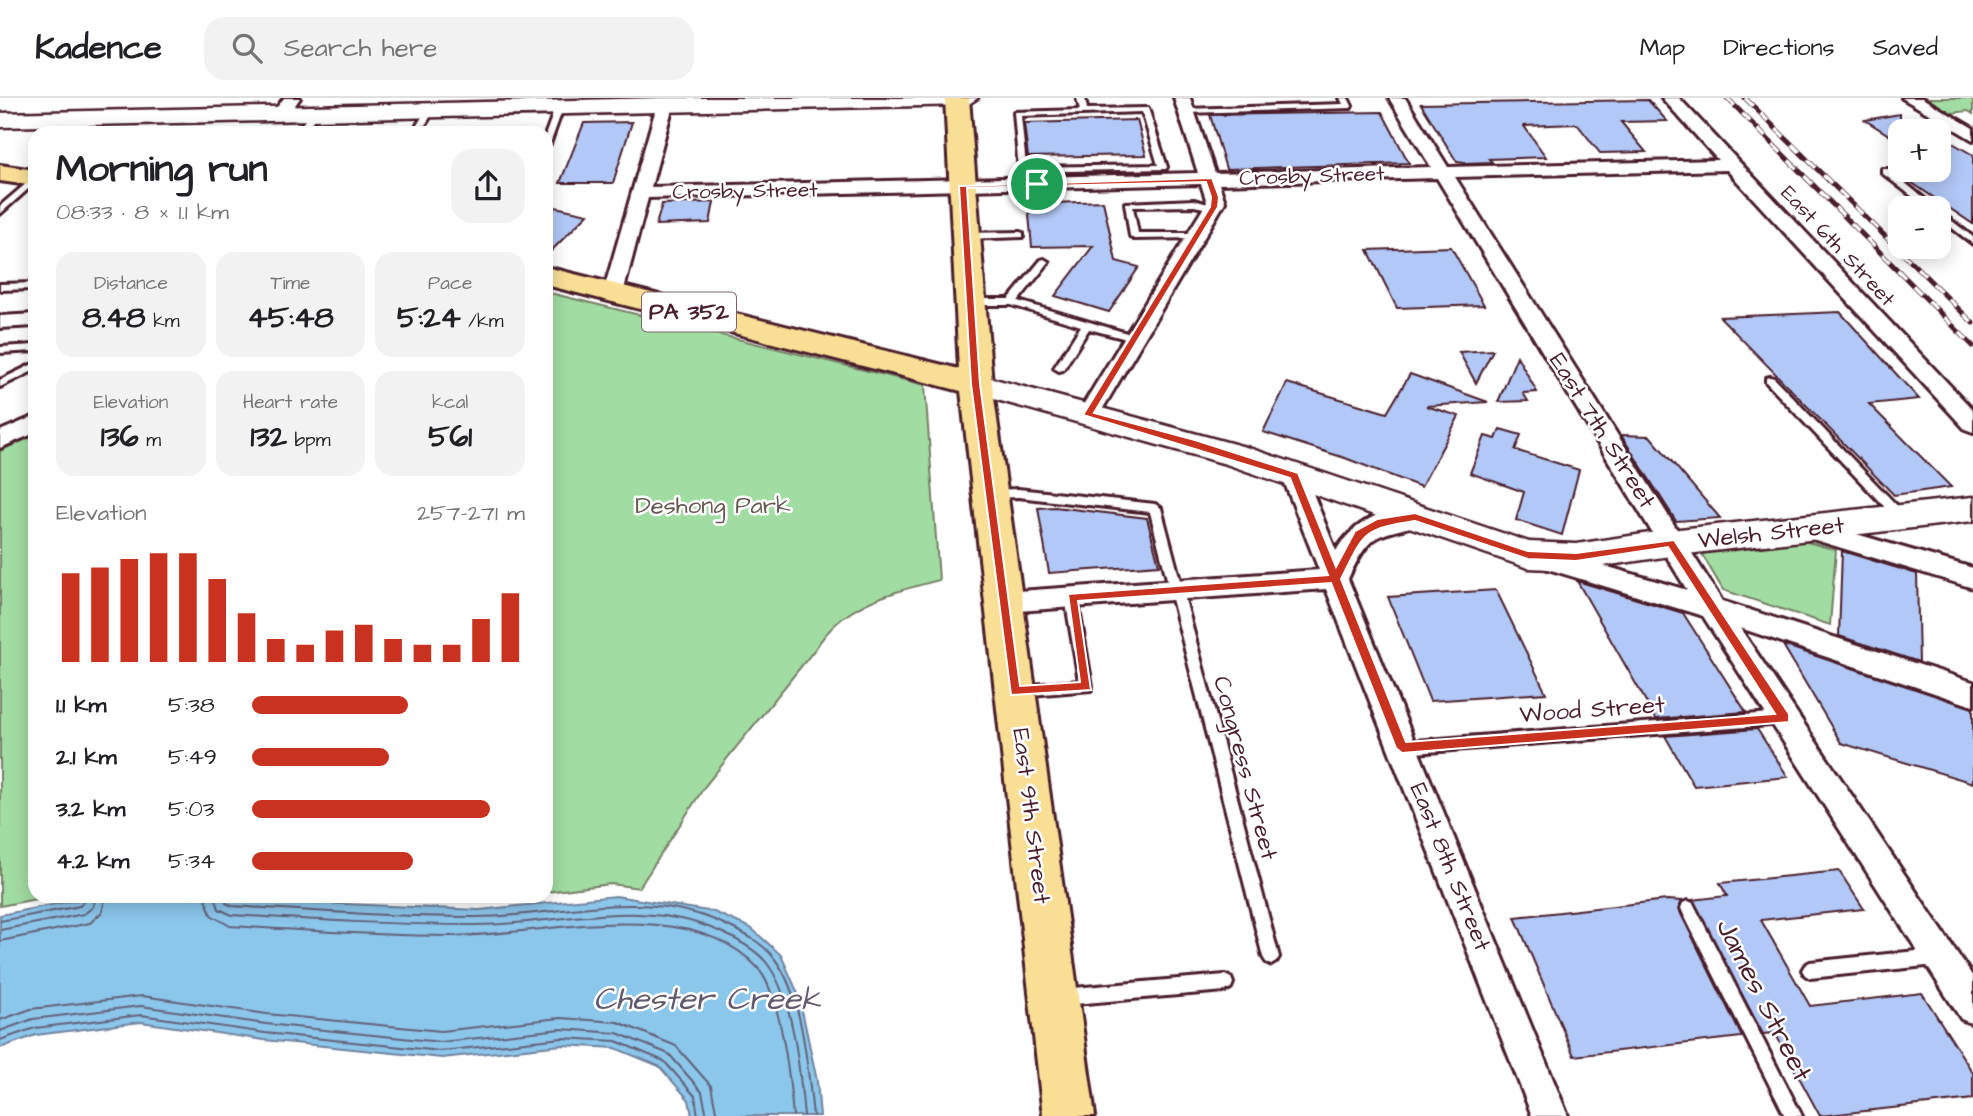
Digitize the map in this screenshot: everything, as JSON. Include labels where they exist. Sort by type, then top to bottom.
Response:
[{"type":"main road","name":"East 9th Street","points":[[957,98],[976,384],[1069,1116]]},
{"type":"main road","points":[[0,173],[28,177]]},
{"type":"main road","name":"PA 352","points":[[553,278],[976,384]]},
{"type":"street","points":[[2,122],[29,98]]},
{"type":"street","points":[[2,122],[286,106],[314,113],[430,111],[473,104],[967,98]]},
{"type":"street","name":"East 7th Street","points":[[1397,98],[1670,543],[1973,1007]]},
{"type":"street","name":"East 6th Street","points":[[1670,98],[1973,424]]},
{"type":"street","points":[[1910,98],[1973,135]]},
{"type":"street","points":[[613,293],[666,102]]},
{"type":"street","points":[[1088,415],[1214,207],[1215,197],[1184,104]]},
{"type":"street","name":"Crosby Street","points":[[640,193],[963,186],[1090,176],[1209,179],[1732,164]]},
{"type":"street","points":[[0,322],[28,320]]},
{"type":"street","name":"Welsh Street","points":[[976,384],[1192,442],[1528,555],[1576,557],[1670,543],[1973,509]]},
{"type":"street","points":[[0,440],[28,427]]},
{"type":"street","name":"East 8th Street","points":[[1294,476],[1549,1116]]},
{"type":"street","points":[[1003,602],[1335,579],[1358,534],[1377,523],[1415,517]]},
{"type":"street","points":[[1808,529],[1973,578]]},
{"type":"street","points":[[1528,555],[1626,580],[1973,694]]},
{"type":"lane","points":[[1081,98],[1084,112]]},
{"type":"lane","points":[[1184,104],[1348,106],[1344,98]]},
{"type":"lane","points":[[553,128],[564,104]]},
{"type":"lane","points":[[1145,110],[1163,167],[1090,176],[1022,170],[1017,114],[1084,112],[1145,110]]},
{"type":"lane","points":[[420,126],[430,111]]},
{"type":"lane","points":[[305,126],[314,113]]},
{"type":"lane","points":[[1885,170],[1917,196]]},
{"type":"lane","points":[[0,211],[28,185]]},
{"type":"lane","points":[[0,199],[13,199]]},
{"type":"lane","points":[[1197,236],[1134,236],[1128,205],[1194,204],[1214,207]]},
{"type":"lane","points":[[1951,224],[1973,241]]},
{"type":"lane","points":[[966,236],[1020,235]]},
{"type":"lane","points":[[1012,302],[1044,262]]},
{"type":"lane","points":[[0,287],[28,286]]},
{"type":"lane","points":[[970,302],[1012,302],[1135,338]]},
{"type":"lane","points":[[1059,368],[1087,325]]},
{"type":"lane","points":[[0,350],[28,348]]},
{"type":"lane","points":[[0,384],[28,370]]},
{"type":"lane","points":[[1770,380],[1902,519]]},
{"type":"lane","name":"Congress Street","points":[[990,494],[1018,493],[1155,508],[1271,957]]},
{"type":"lane","points":[[1015,692],[1086,686],[1072,597]]},
{"type":"lane","name":"Wood Street","points":[[1402,748],[1785,718]]},
{"type":"lane","name":"James Street","points":[[1688,908],[1794,1116]]},
{"type":"lane","points":[[1810,970],[1940,956]]},
{"type":"lane","points":[[1054,998],[1225,983]]},
{"type":"green space","points":[[1926,98],[1973,98],[1973,114],[1968,111],[1952,113]]},
{"type":"green space","name":"Deshong Park","points":[[553,294],[925,385],[939,580],[886,595],[854,610],[840,620],[705,786],[639,888],[611,884],[553,891]]},
{"type":"green space","points":[[28,438],[28,901],[0,906],[0,451]]},
{"type":"green space","points":[[1800,540],[1836,550],[1830,625],[1723,590],[1700,551]]},
{"type":"water","name":"Chester Creek","points":[[616,896],[714,912],[751,928],[781,955],[799,996],[817,1081],[820,1116],[692,1116],[689,1100],[659,1066],[615,1048],[562,1045],[442,1058],[264,1040],[141,1022],[36,1035],[0,1048],[0,915],[61,903],[323,903],[479,910]]},
{"type":"building","points":[[1648,100],[1667,121],[1621,122],[1646,152],[1600,153],[1577,124],[1524,126],[1546,157],[1489,159],[1492,162],[1465,163],[1457,162],[1421,104]]},
{"type":"building","points":[[1382,112],[1409,163],[1226,169],[1210,115]]},
{"type":"building","points":[[1900,114],[1900,119],[1888,119],[1888,134],[1865,120]]},
{"type":"building","points":[[1137,120],[1146,155],[1028,157],[1024,123]]},
{"type":"building","points":[[632,122],[613,183],[560,183],[584,123]]},
{"type":"building","points":[[1951,142],[1973,155],[1973,224],[1951,209],[1951,196],[1932,196],[1911,182],[1951,182]]},
{"type":"building","points":[[1103,201],[1116,261],[1139,267],[1109,312],[1055,296],[1093,246],[1032,247],[1028,204]]},
{"type":"building","points":[[714,202],[710,223],[656,225],[662,204]]},
{"type":"building","points":[[553,206],[588,214],[553,249]]},
{"type":"building","points":[[1451,247],[1484,305],[1397,308],[1368,250]]},
{"type":"building","points":[[1840,312],[1919,399],[1869,404],[1951,487],[1894,495],[1720,317]]},
{"type":"building","points":[[1493,350],[1476,383],[1459,352]]},
{"type":"building","points":[[1517,356],[1537,392],[1523,393],[1528,401],[1498,402]]},
{"type":"building","points":[[1410,374],[1488,402],[1426,406],[1459,416],[1421,487],[1345,458],[1263,432],[1287,383],[1387,413]]},
{"type":"building","points":[[1500,429],[1521,435],[1515,450],[1579,470],[1562,535],[1516,520],[1524,492],[1470,473],[1485,436],[1496,439]]},
{"type":"building","points":[[1621,435],[1650,436],[1720,518],[1676,521]]},
{"type":"building","points":[[1055,507],[1147,518],[1159,565],[1049,573],[1038,508]]},
{"type":"building","points":[[1842,551],[1917,574],[1919,662],[1839,636]]},
{"type":"building","points":[[1577,581],[1683,613],[1746,712],[1656,719]]},
{"type":"building","points":[[1496,590],[1546,693],[1430,701],[1388,597]]},
{"type":"building","points":[[1783,645],[1973,708],[1973,783],[1841,743]]},
{"type":"building","points":[[1757,729],[1788,777],[1694,786],[1665,736]]},
{"type":"building","points":[[1839,871],[1864,909],[1761,920],[1810,1006],[1922,993],[1973,1073],[1973,1099],[1820,1116],[1775,1033],[1763,1034],[1691,900],[1727,896],[1720,883]]},
{"type":"building","points":[[1667,900],[1682,901],[1679,907],[1681,914],[1742,1037],[1574,1056],[1515,917]]},
{"type":"railway","points":[[1727,98],[1973,346]]},
{"type":"railway","points":[[1745,98],[1973,323]]},
{"type":"route","points":[[1037,184],[963,186],[976,384],[1015,692],[1086,686],[1072,597],[1335,579],[1358,534],[1377,523],[1415,517],[1528,555],[1576,557],[1670,543],[1785,718],[1402,748],[1335,579],[1294,476],[1192,442],[1088,415],[1214,207],[1216,202],[1209,179],[1037,184]]}]
